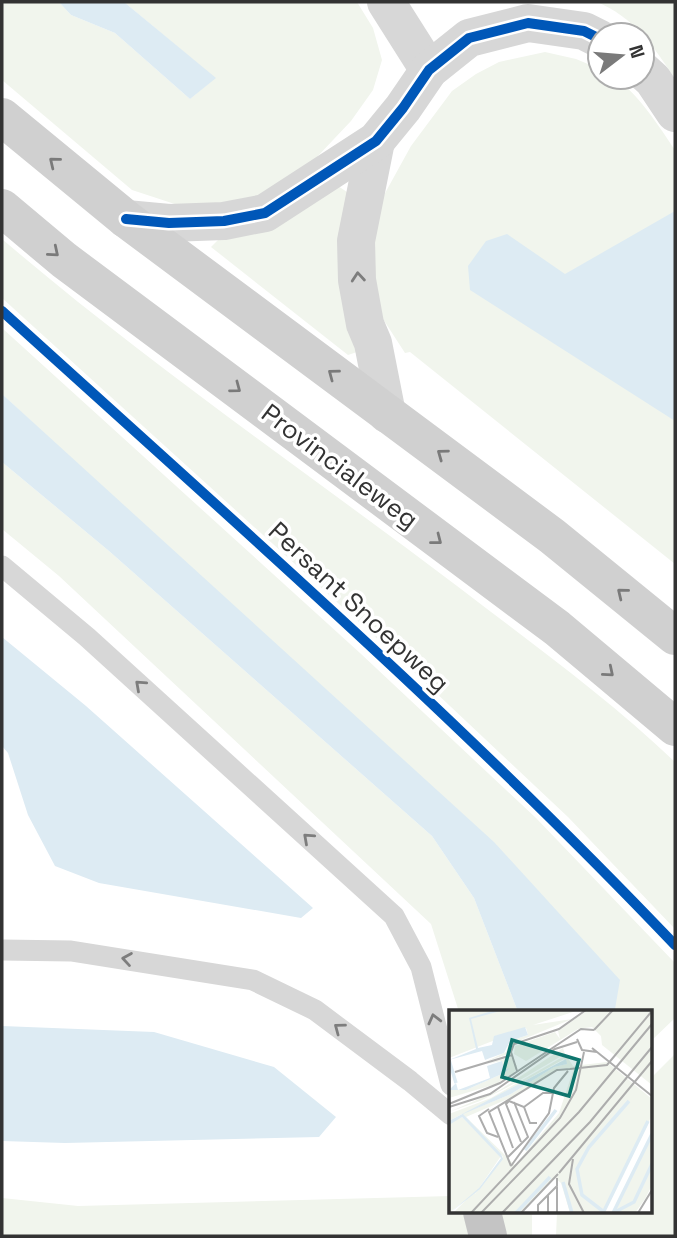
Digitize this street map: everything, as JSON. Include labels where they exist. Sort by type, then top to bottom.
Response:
[{"type":"highway","points":[[482,1214],[488,1236]]},
{"type":"main road","points":[[2,117],[126,219],[552,536],[675,636]]},
{"type":"main road","name":"Provincialeweg","points":[[2,208],[64,260],[556,628],[675,727]]},
{"type":"street","points":[[386,2],[429,70]]},
{"type":"street","points":[[126,219],[169,223],[224,221],[265,213],[376,141],[429,70],[469,38],[528,23],[586,32]]},
{"type":"street","points":[[656,84],[675,113]]},
{"type":"street","points":[[376,141],[361,205],[356,241],[357,280],[387,414]]},
{"type":"lane","points":[[2,566],[88,637],[394,916],[421,967],[449,1077]]},
{"type":"lane","points":[[2,950],[71,951],[253,980],[315,1010],[449,1113]]},
{"type":"shaded area","points":[[2,2],[59,2],[71,15],[115,33],[190,99],[215,78],[124,2],[357,2],[373,28],[382,60],[373,90],[351,121],[299,176],[267,196],[190,209],[132,190],[2,80]]},
{"type":"shaded area","points":[[59,2],[124,2],[216,78],[190,99],[115,33],[71,15]]},
{"type":"shaded area","points":[[597,2],[675,2],[675,79],[656,51],[656,21],[628,21]]},
{"type":"shaded area","points":[[545,52],[586,63],[586,91],[630,91],[675,150],[675,564],[410,352],[405,353],[383,319],[369,254],[384,195],[411,146],[452,91],[499,62]]},
{"type":"shaded area","points":[[338,186],[347,192],[360,351],[348,355],[211,247],[223,235]]},
{"type":"shaded area","points":[[675,211],[675,421],[470,290],[468,266],[486,241],[507,234],[565,274]]},
{"type":"shaded area","points":[[2,239],[171,374],[571,673],[675,762],[675,929],[568,817],[416,674],[2,298]]},
{"type":"shaded area","points":[[2,328],[360,653],[536,818],[675,963],[675,1018],[652,1040],[652,1010],[614,1010],[116,500],[2,394]]},
{"type":"shaded area","points":[[2,394],[494,842],[620,980],[615,1009],[517,1010],[474,898],[432,836],[109,551],[2,462]]},
{"type":"shaded area","points":[[2,462],[109,551],[432,836],[474,898],[517,1010],[458,1010],[431,924],[59,576],[2,529]]},
{"type":"shaded area","points":[[2,637],[86,706],[313,908],[301,918],[99,883],[55,866],[28,815],[8,753],[2,746]]},
{"type":"shaded area","points":[[2,1026],[154,1032],[274,1067],[336,1117],[319,1137],[65,1143],[2,1141]]},
{"type":"shaded area","points":[[675,1054],[675,1236],[556,1236],[557,1214],[652,1214],[652,1077]]},
{"type":"shaded area","points":[[449,1196],[449,1214],[532,1214],[532,1236],[2,1236],[2,1198],[78,1206]]},
{"type":"cycle path","points":[[126,219],[169,223],[224,221],[265,213],[376,141],[429,70],[469,38],[528,23],[586,32]]},
{"type":"cycle path","name":"Persant Snoepweg","points":[[2,311],[429,701],[595,862],[675,945]]}]
